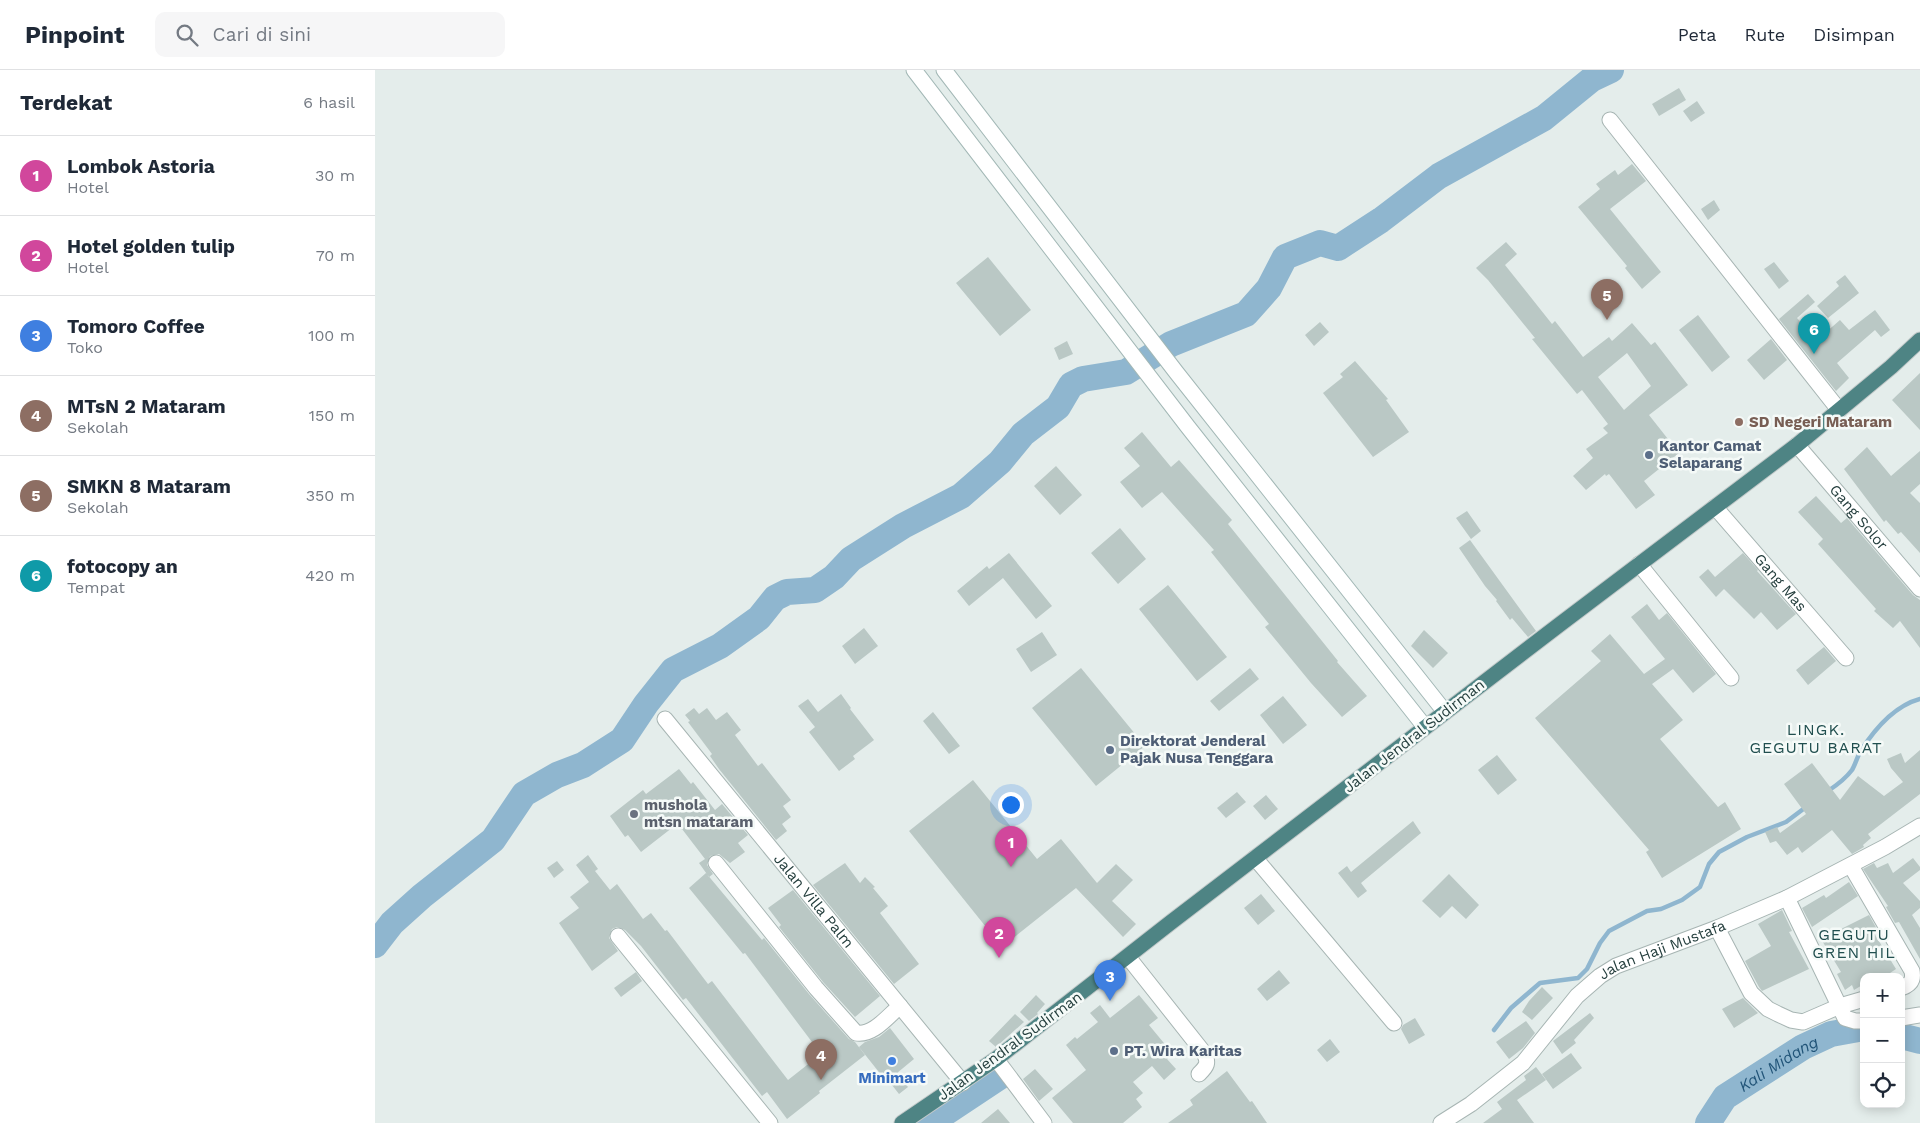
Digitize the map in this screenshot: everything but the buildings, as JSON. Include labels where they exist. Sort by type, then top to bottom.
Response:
[{"type":"highway","name":"Jalan Jendral Sudirman","points":[[902,1123],[997,1060],[1425,727],[1797,445],[1920,340]]},
{"type":"street","points":[[914,70],[1121,340],[1425,727]]},
{"type":"street","points":[[944,70],[1140,326],[1445,712]]},
{"type":"street","points":[[1610,120],[1839,410]]},
{"type":"street","name":"Gang Solor","points":[[1797,445],[1920,589]]},
{"type":"street","name":"Gang Mas","points":[[1715,506],[1846,658]]},
{"type":"street","points":[[1639,564],[1731,678]]},
{"type":"street","name":"Jalan Villa Palm","points":[[665,719],[963,1083]]},
{"type":"street","name":"Jalan Haji Mustafa","points":[[1441,1123],[1471,1104],[1523,1063],[1577,996],[1600,976],[1621,964],[1717,928],[1787,898],[1851,866],[1920,826]]},
{"type":"street","points":[[1255,858],[1394,1023]]},
{"type":"street","points":[[716,863],[816,988],[856,1033],[870,1032],[900,1006]]},
{"type":"street","points":[[1851,866],[1912,971],[1911,983],[1905,986]]},
{"type":"street","points":[[1787,898],[1845,1018],[1860,1021]]},
{"type":"street","points":[[1717,928],[1751,993],[1768,1009],[1791,1020],[1803,1022],[1840,1006],[1860,1000]]},
{"type":"street","points":[[618,936],[771,1123]]},
{"type":"street","points":[[1128,957],[1204,1052],[1207,1066],[1199,1074]]},
{"type":"street","points":[[1905,1017],[1920,1015]]},
{"type":"street","points":[[997,1060],[1044,1123]]},
{"type":"waterway","points":[[375,945],[392,923],[422,896],[493,840],[524,794],[557,775],[583,765],[622,740],[646,704],[673,670],[720,646],[759,618],[775,598],[787,592],[815,590],[834,577],[851,559],[903,526],[961,496],[1000,462],[1023,434],[1058,407],[1071,385],[1083,379],[1126,372],[1171,344],[1246,314],[1269,288],[1285,257],[1320,243],[1338,248],[1381,220],[1439,176],[1544,118],[1592,79],[1611,70]]},
{"type":"waterway","points":[[1828,791],[1850,773],[1860,752],[1878,727],[1893,713],[1920,699]]},
{"type":"waterway","points":[[1494,1030],[1511,1008],[1540,983],[1578,978],[1587,969],[1600,943],[1609,931],[1647,911],[1661,909],[1682,900],[1700,887],[1709,864],[1719,852],[1747,837],[1786,822],[1806,807]]},
{"type":"waterway","name":"Kali Midang","points":[[1708,1123],[1725,1097],[1803,1047],[1831,1034],[1860,1029]]},
{"type":"waterway","name":"Kali Midang","points":[[1905,1037],[1920,1041]]},
{"type":"waterway","points":[[930,1123],[1001,1076]]},
{"type":"place","name":"SMKN 8 Mataram","points":[[1607,320]]},
{"type":"place","name":"fotocopy an","points":[[1814,354]]},
{"type":"place","name":"SD Negeri Mataram","points":[[1739,422]]},
{"type":"place","name":"Kantor Camat Selaparang","points":[[1649,455]]},
{"type":"place","name":"Direktorat Jenderal Pajak Nusa Tenggara","points":[[1110,750]]},
{"type":"place","name":"mushola mtsn mataram","points":[[634,814]]},
{"type":"place","name":"Lombok Astoria","points":[[1011,867]]},
{"type":"place","name":"Hotel golden tulip","points":[[999,958]]},
{"type":"place","name":"Tomoro Coffee","points":[[1110,1001]]},
{"type":"place","name":"PT. Wira Karitas","points":[[1114,1051]]},
{"type":"place","name":"Minimart","points":[[892,1061]]},
{"type":"place","name":"MTsN 2 Mataram","points":[[821,1080]]},
{"type":"district","name":"LINGK. GEGUTU BARAT","points":[[1816,738]]},
{"type":"district","name":"GEGUTU GREN HIL","points":[[1854,943]]}]
